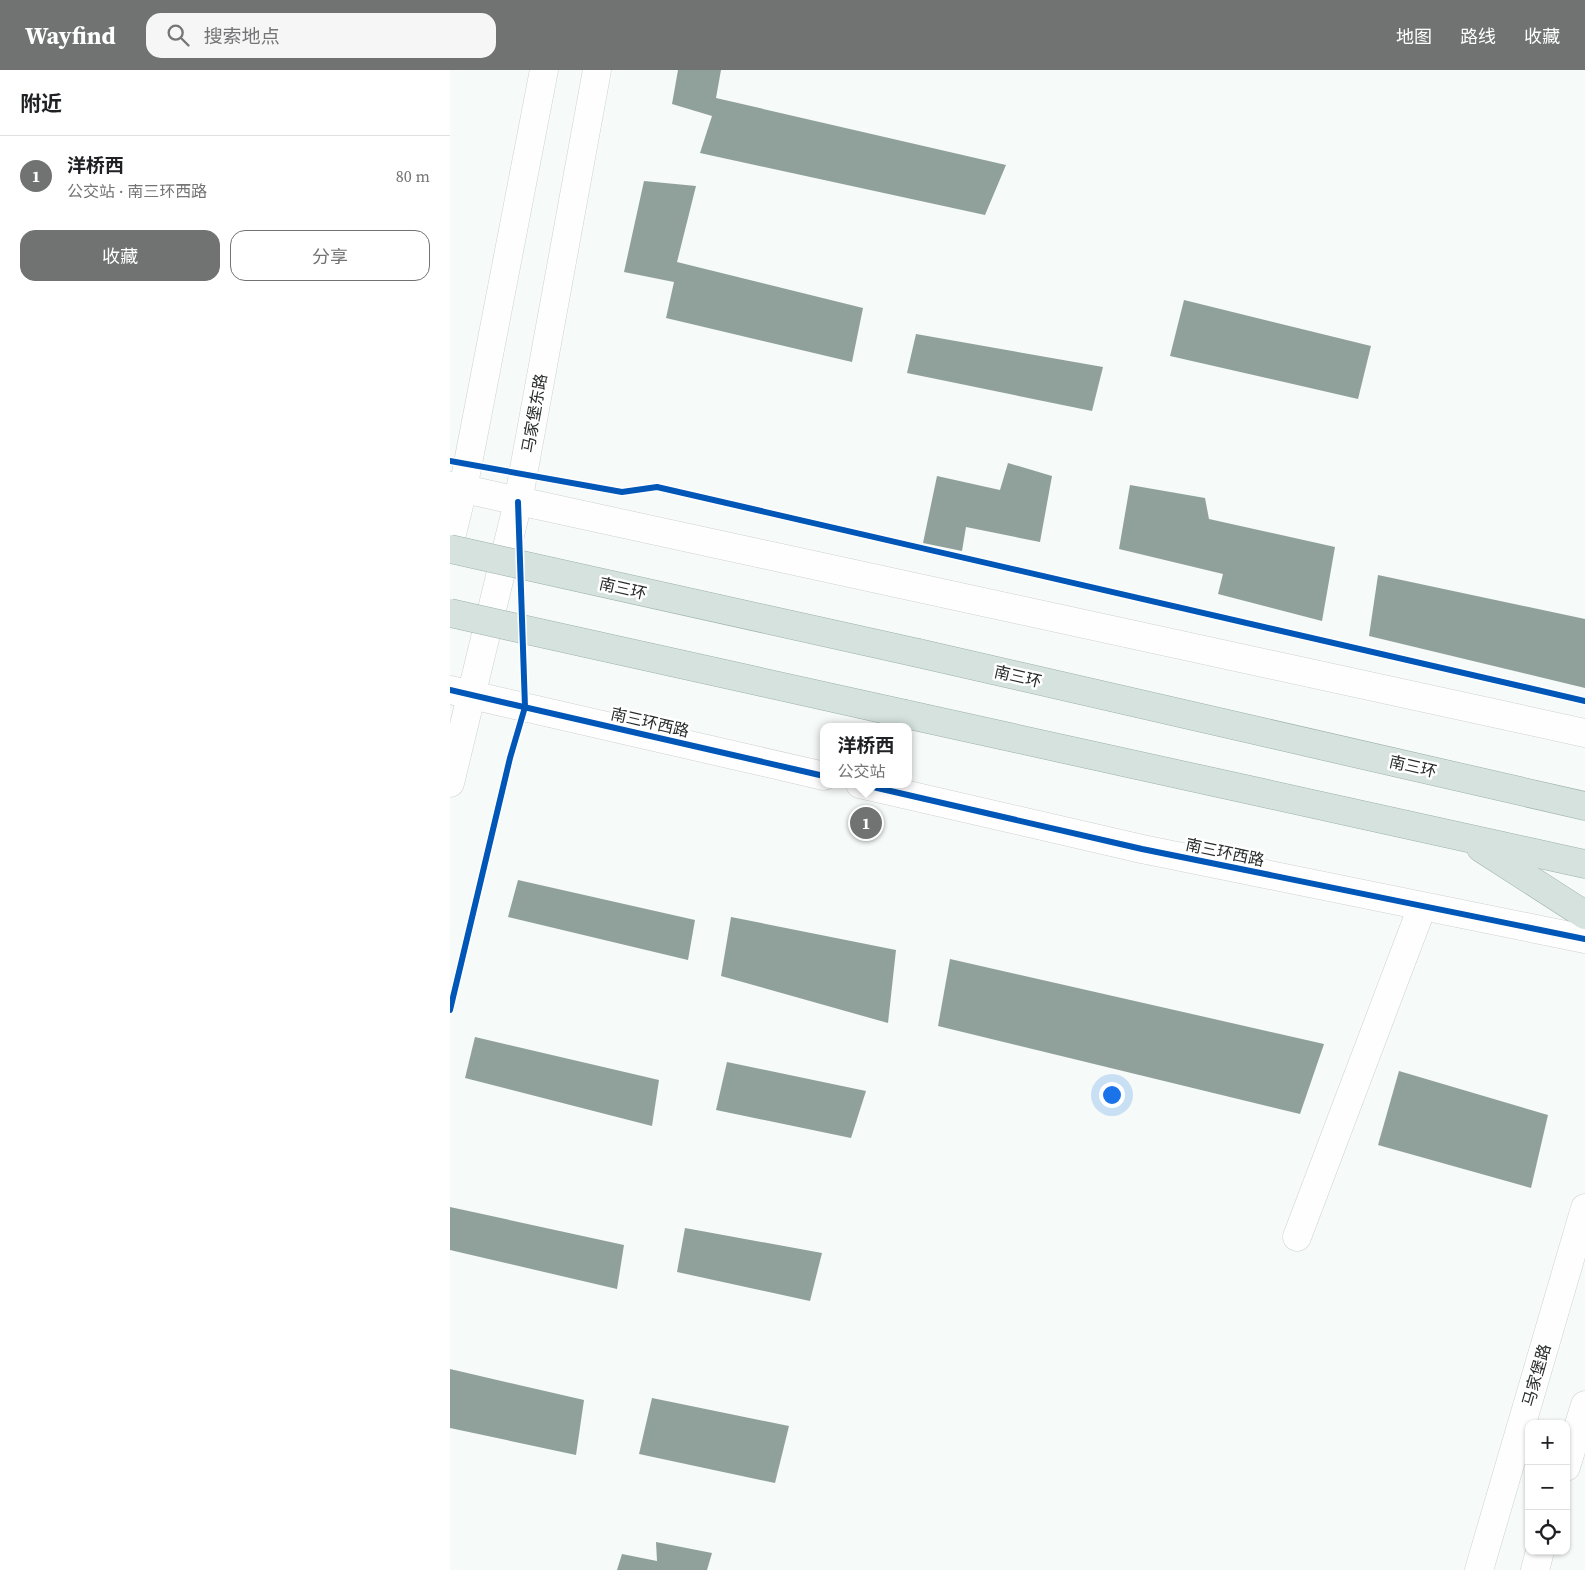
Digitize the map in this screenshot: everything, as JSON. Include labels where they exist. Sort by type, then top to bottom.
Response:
[{"type":"highway","name":"南三环","points":[[450,549],[918,653],[1585,806]]},
{"type":"highway","points":[[450,612],[1585,864]]},
{"type":"highway","points":[[1465,838],[1585,915]]},
{"type":"street","points":[[450,542],[456,487],[544,70]]},
{"type":"street","name":"马家堡东路","points":[[450,783],[460,692],[518,502],[597,70]]},
{"type":"street","points":[[456,487],[1585,733]]},
{"type":"street","name":"南三环西路","points":[[460,692],[820,775]]},
{"type":"street","name":"南三环西路","points":[[878,788],[1142,848],[1585,939]]},
{"type":"street","points":[[1297,1236],[1422,907]]},
{"type":"street","name":"马家堡路","points":[[1479,1570],[1585,1208]]},
{"type":"street","points":[[1566,1465],[1585,1405]]},
{"type":"street","points":[[1535,1570],[1539,1555]]},
{"type":"building","points":[[678,70],[721,70],[716,98],[1006,165],[985,215],[700,153],[712,116],[672,104]]},
{"type":"building","points":[[644,181],[696,186],[677,262],[863,308],[852,362],[666,318],[674,282],[624,272]]},
{"type":"building","points":[[1184,300],[1371,346],[1358,399],[1170,356]]},
{"type":"building","points":[[916,334],[1103,367],[1092,411],[907,373]]},
{"type":"building","points":[[1008,463],[1052,476],[1040,542],[966,527],[962,551],[923,543],[937,476],[1000,490]]},
{"type":"building","points":[[1130,485],[1205,498],[1209,519],[1335,547],[1322,621],[1218,594],[1223,574],[1119,549]]},
{"type":"building","points":[[1378,575],[1585,619],[1585,688],[1369,636]]},
{"type":"building","points":[[518,880],[695,920],[688,960],[508,917]]},
{"type":"building","points":[[731,917],[896,950],[888,1023],[721,976]]},
{"type":"building","points":[[950,959],[1324,1044],[1300,1114],[938,1026]]},
{"type":"building","points":[[475,1037],[659,1080],[652,1126],[465,1078]]},
{"type":"building","points":[[727,1062],[866,1091],[851,1138],[716,1110]]},
{"type":"building","points":[[1399,1071],[1548,1115],[1531,1188],[1378,1145]]},
{"type":"building","points":[[450,1207],[624,1245],[617,1289],[450,1250]]},
{"type":"building","points":[[685,1228],[822,1253],[810,1301],[677,1272]]},
{"type":"building","points":[[450,1369],[584,1400],[576,1455],[450,1428]]},
{"type":"building","points":[[652,1398],[789,1426],[775,1483],[639,1454]]},
{"type":"building","points":[[656,1542],[712,1553],[707,1570],[617,1570],[622,1554],[657,1561]]},
{"type":"cycle path","points":[[450,461],[622,492],[657,487],[1585,701]]},
{"type":"cycle path","points":[[450,1010],[510,758],[525,707],[518,502]]},
{"type":"cycle path","points":[[450,690],[820,775]]},
{"type":"cycle path","points":[[877,788],[1142,849],[1585,939]]},
{"type":"place","name":"洋桥西","points":[[866,823]]}]
